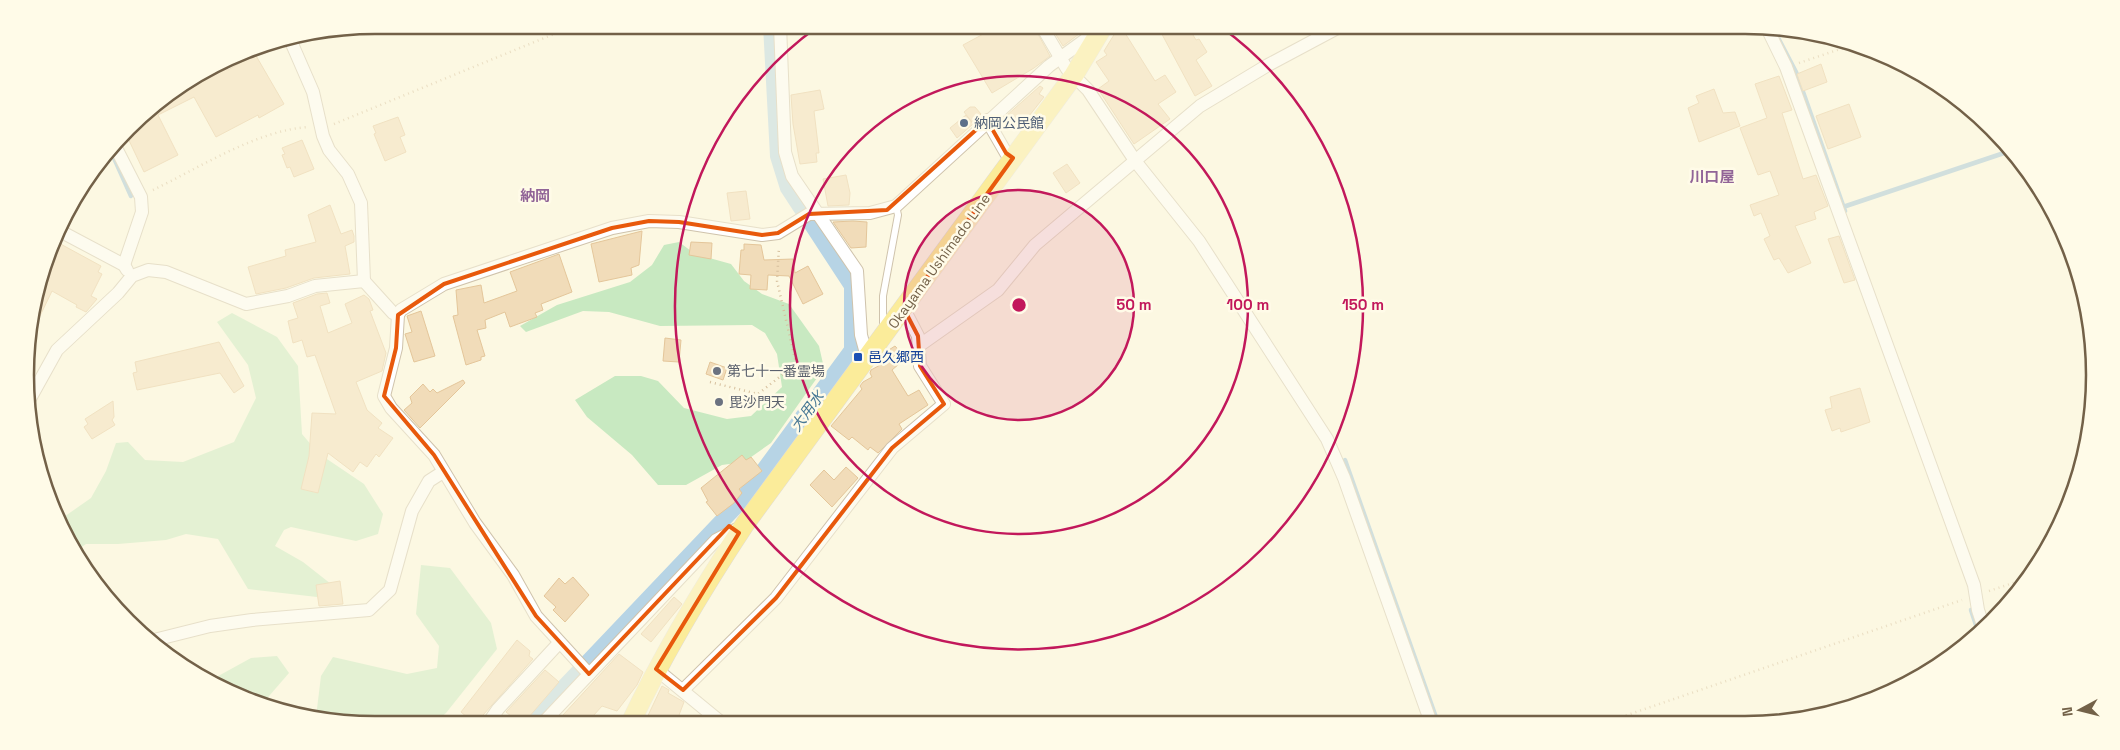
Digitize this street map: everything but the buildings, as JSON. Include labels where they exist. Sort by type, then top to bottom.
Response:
[{"type":"main road","name":"Okayama Ushimado Line","points":[[634,716],[656,669],[703,587],[745,524],[1074,75],[1099,34]]},
{"type":"street","points":[[780,34],[785,152],[792,176],[808,214],[857,271],[861,335],[867,357]]},
{"type":"street","points":[[1046,34],[1060,58],[1088,90],[1136,162],[1199,241],[1328,439],[1344,478],[1429,716]]},
{"type":"street","points":[[584,669],[536,616],[513,575],[475,523],[434,455],[391,408],[384,396],[384,387],[396,348],[398,315],[416,299],[444,284],[612,228],[649,221],[679,222],[762,235],[778,233],[808,214],[870,214],[896,206],[987,120],[1060,58],[1094,34]]},
{"type":"street","points":[[920,345],[998,290],[1035,245],[1136,162],[1200,106],[1268,65],[1326,34]]},
{"type":"street","points":[[1770,34],[1786,67],[1974,586],[1982,620]]},
{"type":"street","points":[[293,44],[313,92],[321,127],[329,150],[348,174],[361,203],[364,281],[392,313],[398,315]]},
{"type":"street","points":[[987,120],[1006,153],[1013,158]]},
{"type":"street","points":[[117,151],[141,198],[142,212],[124,265]]},
{"type":"street","points":[[65,234],[124,265],[132,276]]},
{"type":"street","points":[[34,391],[57,350],[118,293],[132,276],[148,270],[166,272],[246,304],[288,296],[315,286],[353,284],[364,281]]},
{"type":"street","points":[[683,690],[776,598],[892,448],[944,404],[920,366],[918,353],[920,345],[910,318],[904,309]]},
{"type":"street","points":[[158,638],[210,626],[252,620],[348,614],[368,610],[390,590],[412,510],[429,481],[443,472]]},
{"type":"street","points":[[548,716],[584,669],[648,614],[716,540],[745,524]]},
{"type":"street","points":[[493,716],[559,643]]},
{"type":"street","points":[[656,669],[714,716]]},
{"type":"lane","points":[[886,333],[882,326],[883,296],[898,215],[896,206]]},
{"type":"path","points":[[141,198],[260,138],[281,130],[321,127],[337,123],[554,34]]},
{"type":"path","points":[[1796,64],[1843,48]]},
{"type":"path","points":[[710,382],[758,394],[782,375],[795,359],[777,281],[778,233]]},
{"type":"path","points":[[1624,716],[2017,582]]},
{"type":"highlighted area","points":[[987,120],[1006,153],[1013,158],[904,309],[918,336],[920,366],[944,404],[892,448],[776,598],[683,690],[656,669],[739,533],[729,526],[589,674],[536,616],[434,455],[384,396],[396,348],[398,315],[444,284],[612,228],[649,221],[679,222],[762,235],[778,233],[809,214],[887,210]]},
{"type":"green space","points":[[679,242],[695,254],[731,264],[744,281],[762,294],[789,304],[819,346],[824,368],[771,443],[744,462],[722,465],[686,485],[658,485],[632,455],[587,417],[575,400],[615,376],[641,376],[658,381],[684,408],[727,419],[751,416],[782,387],[777,354],[765,333],[752,325],[660,326],[609,312],[583,311],[526,332],[520,326],[557,305],[630,282],[652,265],[664,245]]},
{"type":"green space","points":[[232,313],[277,337],[298,366],[302,434],[318,453],[364,484],[383,514],[378,534],[356,541],[291,527],[284,530],[275,546],[303,562],[331,584],[317,597],[248,589],[218,539],[186,534],[166,540],[118,544],[86,544],[80,548],[65,516],[91,498],[106,471],[116,443],[128,442],[145,460],[183,462],[234,442],[256,398],[248,365],[217,322]]},
{"type":"green space","points":[[421,565],[450,568],[491,623],[497,649],[446,713],[442,716],[353,716],[317,711],[321,676],[333,657],[407,674],[437,668],[439,646],[416,614]]},
{"type":"green space","points":[[277,656],[289,673],[267,699],[216,677],[251,658]]},
{"type":"waterway","name":"大用水","points":[[537,716],[741,501],[852,350],[852,286],[788,188],[778,156],[771,34]]},
{"type":"waterway","points":[[1777,35],[1796,72],[1845,211]]},
{"type":"waterway","points":[[1843,207],[2004,153]]},
{"type":"waterway","points":[[113,156],[131,196]]},
{"type":"waterway","points":[[1345,460],[1436,716]]},
{"type":"waterway","points":[[1971,610],[1976,626]]},
{"type":"place","name":"納岡公民館","points":[[964,123]]},
{"type":"place","name":"邑久郷西","points":[[858,357]]},
{"type":"place","name":"第七十一番霊場","points":[[717,371]]},
{"type":"place","name":"毘沙門天","points":[[719,402]]},
{"type":"district","name":"川口屋","points":[[1712,176]]},
{"type":"district","name":"納岡","points":[[535,195]]}]
